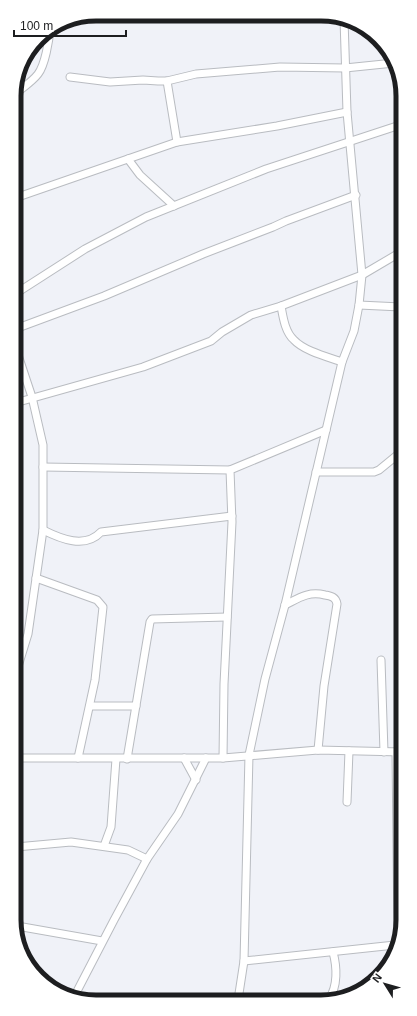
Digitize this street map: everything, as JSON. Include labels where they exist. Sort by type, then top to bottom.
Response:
[{"type":"street","points":[[239,995],[244,961],[249,755],[265,679],[285,605],[342,362],[354,331],[359,305],[362,275],[356,195],[347,112],[344,25]]},
{"type":"street","points":[[21,89],[38,74],[48,46],[49,37]]},
{"type":"street","points":[[70,77],[110,82],[143,80],[167,81],[196,74],[280,67],[345,68],[389,64]]},
{"type":"street","points":[[167,81],[177,142]]},
{"type":"street","points":[[21,196],[177,142],[277,126],[347,112]]},
{"type":"street","points":[[21,290],[85,249],[146,217],[266,169],[396,125]]},
{"type":"street","points":[[128,159],[140,175],[174,206]]},
{"type":"street","points":[[21,327],[104,296],[203,254],[356,195]]},
{"type":"street","points":[[21,401],[143,367],[211,341],[222,332],[251,315],[281,306],[362,275],[396,255]]},
{"type":"street","points":[[359,305],[396,308]]},
{"type":"street","points":[[281,306],[284,321],[289,334],[294,341],[301,346],[342,362]]},
{"type":"street","points":[[21,365],[32,398],[42,445],[43,467],[43,530],[28,634],[21,657]]},
{"type":"street","points":[[43,467],[230,470],[326,430]]},
{"type":"street","points":[[316,472],[374,472],[379,470],[396,456]]},
{"type":"street","points":[[222,758],[232,516],[230,470]]},
{"type":"street","points":[[43,530],[60,539],[77,542],[93,539],[101,532],[232,516]]},
{"type":"street","points":[[36,578],[97,600],[103,607],[95,680],[78,758]]},
{"type":"street","points":[[285,605],[308,594],[316,593],[331,596],[336,600],[337,604],[324,686],[318,750]]},
{"type":"street","points":[[127,759],[150,622],[152,619],[227,617]]},
{"type":"street","points":[[381,660],[384,752]]},
{"type":"street","points":[[90,706],[136,706]]},
{"type":"street","points":[[21,758],[222,758],[318,750],[396,752]]},
{"type":"street","points":[[347,802],[349,751]]},
{"type":"street","points":[[184,758],[196,780]]},
{"type":"street","points":[[76,992],[102,941],[147,859],[178,814],[206,758]]},
{"type":"street","points":[[104,846],[111,827],[116,759]]},
{"type":"street","points":[[21,847],[71,842],[128,850],[147,859]]},
{"type":"street","points":[[22,927],[102,941]]},
{"type":"street","points":[[244,961],[391,945]]},
{"type":"street","points":[[332,994],[336,982],[336,965],[333,952]]}]
